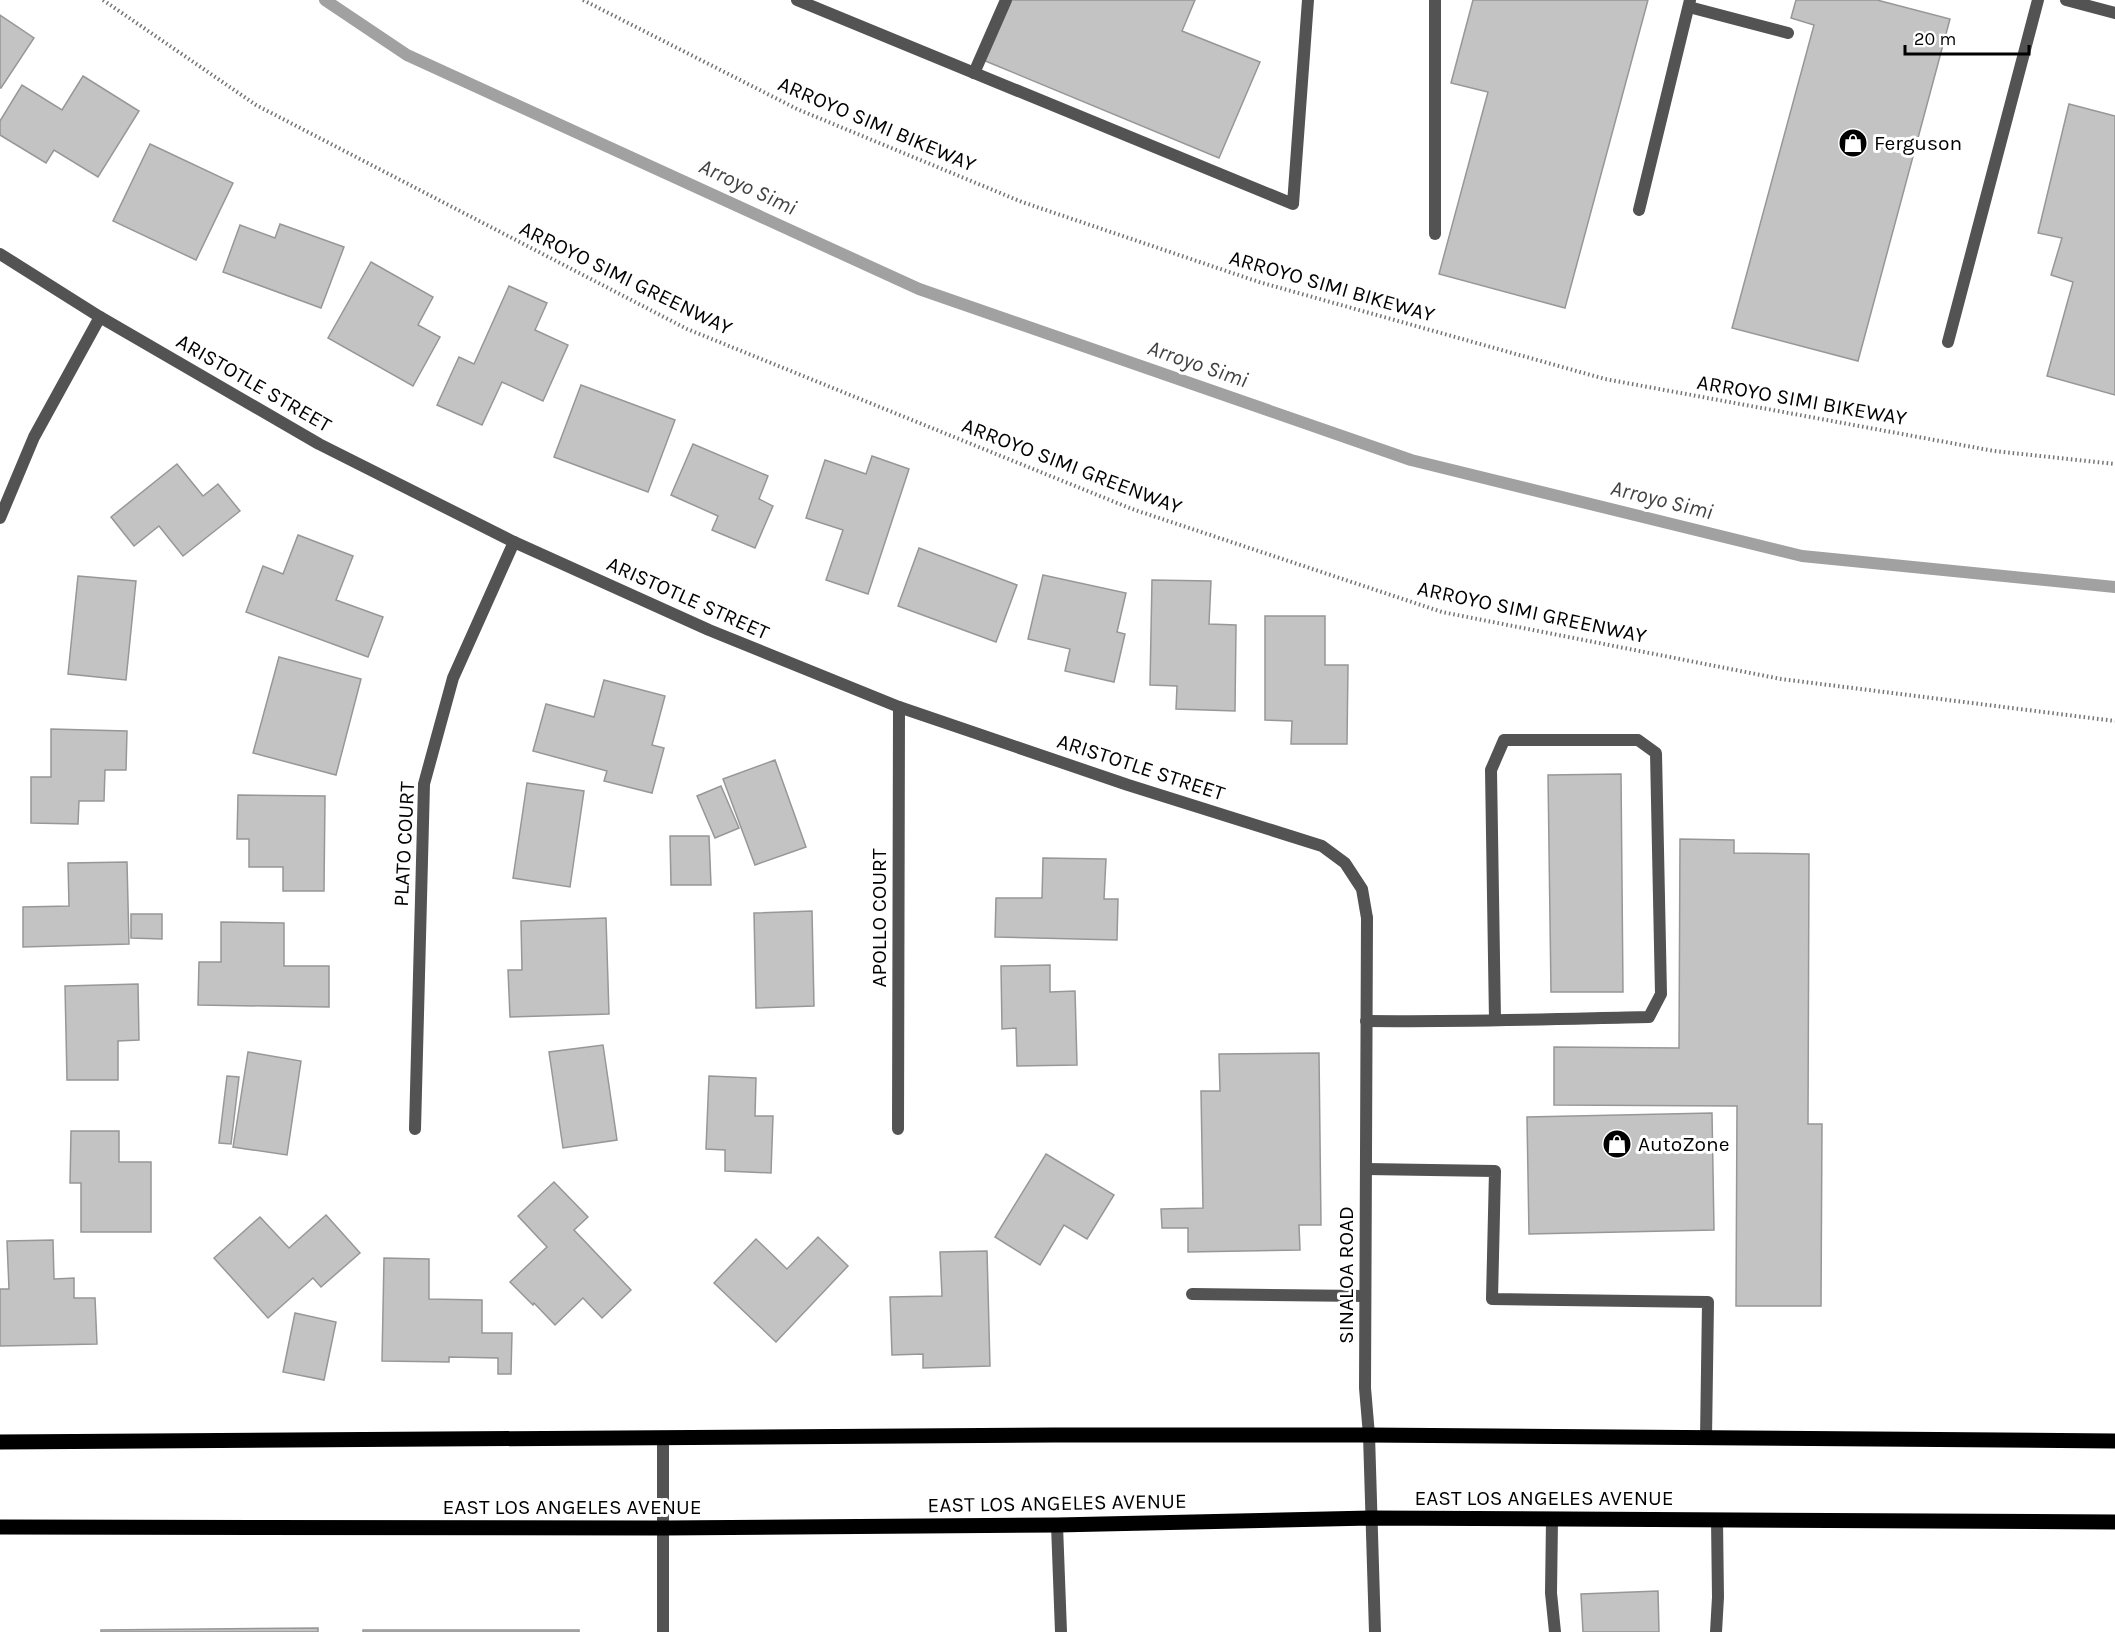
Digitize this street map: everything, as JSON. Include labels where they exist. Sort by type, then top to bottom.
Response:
[{"type":"main road","points":[[0,1442],[1054,1435],[2115,1441]]},
{"type":"main road","name":"EAST LOS ANGELES AVENUE","points":[[0,1527],[663,1528],[1057,1525],[1371,1518],[2115,1522]]},
{"type":"street","points":[[796,0],[1293,204],[1308,0]]},
{"type":"street","points":[[974,73],[1006,0]]},
{"type":"street","points":[[1435,0],[1435,234]]},
{"type":"street","points":[[1948,342],[2038,0]]},
{"type":"street","points":[[2066,0],[2115,14]]},
{"type":"street","points":[[1639,210],[1690,3],[1788,33]]},
{"type":"street","name":"ARISTOTLE STREET","points":[[0,254],[100,317],[319,444],[514,542],[710,630],[900,707],[1128,785],[1322,846],[1345,863],[1362,889],[1368,918]]},
{"type":"street","points":[[0,518],[34,437],[100,317]]},
{"type":"street","name":"PLATO COURT","points":[[415,1129],[423,784],[453,678],[514,542]]},
{"type":"street","name":"APOLLO COURT","points":[[898,1129],[900,707]]},
{"type":"street","points":[[1366,1021],[1495,1020],[1649,1017],[1661,994],[1656,753],[1638,740],[1504,740],[1491,770],[1495,1020]]},
{"type":"street","name":"SINALOA ROAD","points":[[1368,918],[1365,1388],[1369,1435],[1375,1632]]},
{"type":"street","points":[[1366,1169],[1495,1171],[1492,1299],[1708,1302],[1706,1438]]},
{"type":"street","points":[[1192,1294],[1365,1296]]},
{"type":"street","points":[[663,1439],[663,1632]]},
{"type":"street","points":[[1552,1520],[1551,1593],[1555,1632]]},
{"type":"street","points":[[1716,1632],[1717,1520]]},
{"type":"street","points":[[1057,1525],[1061,1632]]},
{"type":"path","name":"ARROYO SIMI GREENWAY","points":[[103,0],[256,105],[687,329],[1132,508],[1442,612],[1781,679],[2115,722]]},
{"type":"path","name":"ARROYO SIMI BIKEWAY","points":[[583,0],[807,114],[1022,202],[1259,282],[1605,379],[1994,451],[2115,464]]},
{"type":"building","points":[[1009,0],[1195,0],[1182,31],[1260,62],[1219,158],[983,60]]},
{"type":"building","points":[[1473,0],[1648,0],[1565,308],[1439,274],[1488,92],[1451,83]]},
{"type":"building","points":[[1796,0],[1877,0],[1950,19],[1858,361],[1732,328],[1814,25],[1791,18]]},
{"type":"building","points":[[0,15],[34,38],[1,88],[0,88]]},
{"type":"building","points":[[83,76],[139,111],[98,177],[54,150],[46,163],[0,135],[0,121],[22,85],[62,110]]},
{"type":"building","points":[[2069,104],[2115,116],[2115,395],[2047,376],[2073,282],[2051,275],[2062,238],[2038,233]]},
{"type":"building","points":[[150,144],[233,183],[196,260],[113,221]]},
{"type":"building","points":[[280,224],[344,247],[321,308],[223,272],[240,225],[275,238]]},
{"type":"building","points":[[371,262],[433,297],[418,325],[440,337],[413,386],[328,338]]},
{"type":"building","points":[[509,286],[547,303],[535,330],[568,345],[543,401],[502,382],[482,425],[437,405],[459,357],[474,364]]},
{"type":"building","points":[[581,385],[675,420],[648,492],[554,457]]},
{"type":"building","points":[[693,444],[768,476],[759,499],[773,506],[755,548],[712,530],[718,516],[671,495]]},
{"type":"building","points":[[872,456],[909,469],[868,594],[826,580],[843,530],[806,518],[825,460],[866,474]]},
{"type":"building","points":[[177,464],[203,496],[218,484],[240,511],[183,556],[159,526],[134,546],[111,517]]},
{"type":"building","points":[[298,535],[353,556],[336,600],[383,617],[368,657],[246,612],[263,566],[283,574]]},
{"type":"building","points":[[919,548],[1017,585],[996,642],[898,606]]},
{"type":"building","points":[[1043,575],[1126,593],[1117,632],[1125,634],[1114,682],[1065,671],[1070,649],[1028,639]]},
{"type":"building","points":[[78,576],[136,581],[126,680],[68,674]]},
{"type":"building","points":[[1152,580],[1211,581],[1209,624],[1236,625],[1235,711],[1176,709],[1177,686],[1150,685]]},
{"type":"building","points":[[1265,616],[1325,616],[1325,665],[1348,665],[1347,744],[1291,744],[1292,721],[1265,720]]},
{"type":"building","points":[[279,657],[361,679],[336,775],[253,753]]},
{"type":"building","points":[[604,680],[665,696],[652,745],[664,748],[652,793],[604,781],[607,771],[533,751],[546,704],[594,717]]},
{"type":"building","points":[[51,729],[127,731],[126,770],[105,770],[104,801],[79,801],[78,824],[31,823],[31,777],[51,777]]},
{"type":"building","points":[[775,760],[806,847],[755,865],[723,779]]},
{"type":"building","points":[[1621,774],[1623,992],[1551,992],[1548,775]]},
{"type":"building","points":[[527,783],[584,791],[570,887],[513,878]]},
{"type":"building","points":[[721,786],[739,828],[715,838],[697,796]]},
{"type":"building","points":[[238,795],[325,796],[324,891],[283,891],[283,867],[249,867],[249,839],[237,839]]},
{"type":"building","points":[[670,836],[709,836],[711,885],[671,885]]},
{"type":"building","points":[[1680,839],[1734,840],[1734,853],[1809,854],[1808,1124],[1822,1124],[1821,1306],[1736,1306],[1737,1106],[1554,1105],[1554,1047],[1679,1048]]},
{"type":"building","points":[[1043,858],[1106,859],[1104,899],[1118,899],[1117,940],[995,937],[996,898],[1042,898]]},
{"type":"building","points":[[127,862],[129,944],[23,947],[23,907],[69,906],[68,863]]},
{"type":"building","points":[[812,911],[814,1006],[756,1008],[754,913]]},
{"type":"building","points":[[131,914],[162,914],[162,939],[131,938]]},
{"type":"building","points":[[606,918],[609,1014],[510,1017],[508,970],[522,970],[521,921]]},
{"type":"building","points":[[221,922],[284,923],[284,966],[329,966],[329,1007],[198,1005],[199,962],[221,962]]},
{"type":"building","points":[[1050,965],[1050,992],[1075,991],[1077,1065],[1017,1066],[1016,1028],[1002,1029],[1001,966]]},
{"type":"building","points":[[138,984],[139,1040],[118,1041],[118,1080],[67,1080],[65,986]]},
{"type":"building","points":[[603,1045],[617,1140],[563,1148],[549,1052]]},
{"type":"building","points":[[248,1052],[301,1061],[287,1155],[233,1147]]},
{"type":"building","points":[[1319,1053],[1321,1225],[1299,1225],[1300,1250],[1188,1252],[1188,1228],[1162,1228],[1161,1209],[1203,1208],[1201,1091],[1220,1091],[1219,1054]]},
{"type":"building","points":[[227,1076],[239,1077],[231,1144],[219,1143]]},
{"type":"building","points":[[709,1076],[756,1078],[755,1116],[773,1116],[771,1173],[725,1171],[725,1150],[706,1149]]},
{"type":"building","points":[[1712,1113],[1714,1230],[1529,1234],[1527,1117]]},
{"type":"building","points":[[71,1131],[119,1131],[119,1162],[151,1162],[151,1232],[81,1232],[81,1183],[70,1183]]},
{"type":"building","points":[[1046,1154],[1114,1195],[1087,1239],[1064,1225],[1040,1265],[995,1237]]},
{"type":"building","points":[[554,1182],[588,1217],[574,1230],[631,1290],[602,1318],[583,1298],[555,1325],[510,1282],[547,1247],[518,1216]]},
{"type":"building","points":[[326,1215],[360,1253],[321,1287],[313,1278],[268,1318],[214,1258],[260,1217],[289,1248]]},
{"type":"building","points":[[818,1237],[848,1266],[776,1342],[714,1283],[756,1239],[787,1269]]},
{"type":"building","points":[[53,1240],[54,1279],[74,1278],[74,1298],[95,1298],[97,1344],[0,1346],[0,1289],[9,1289],[7,1241]]},
{"type":"building","points":[[987,1251],[990,1366],[923,1368],[923,1354],[892,1355],[890,1297],[942,1296],[940,1252]]},
{"type":"building","points":[[384,1258],[429,1259],[429,1299],[482,1300],[482,1333],[512,1333],[511,1374],[498,1374],[498,1358],[449,1357],[449,1362],[382,1361]]},
{"type":"building","points":[[295,1313],[336,1322],[324,1380],[283,1372]]},
{"type":"building","points":[[1658,1591],[1659,1632],[1583,1632],[1581,1594]]},
{"type":"building","points":[[318,1628],[318,1632],[101,1632],[101,1630]]},
{"type":"building","points":[[363,1630],[579,1630],[579,1632],[363,1632]]},
{"type":"waterway","name":"Arroyo Simi","points":[[325,0],[407,55],[919,289],[1411,460],[1802,556],[2115,587]]},
{"type":"place","name":"Ferguson","points":[[1853,143]]},
{"type":"place","name":"AutoZone","points":[[1617,1144]]}]
